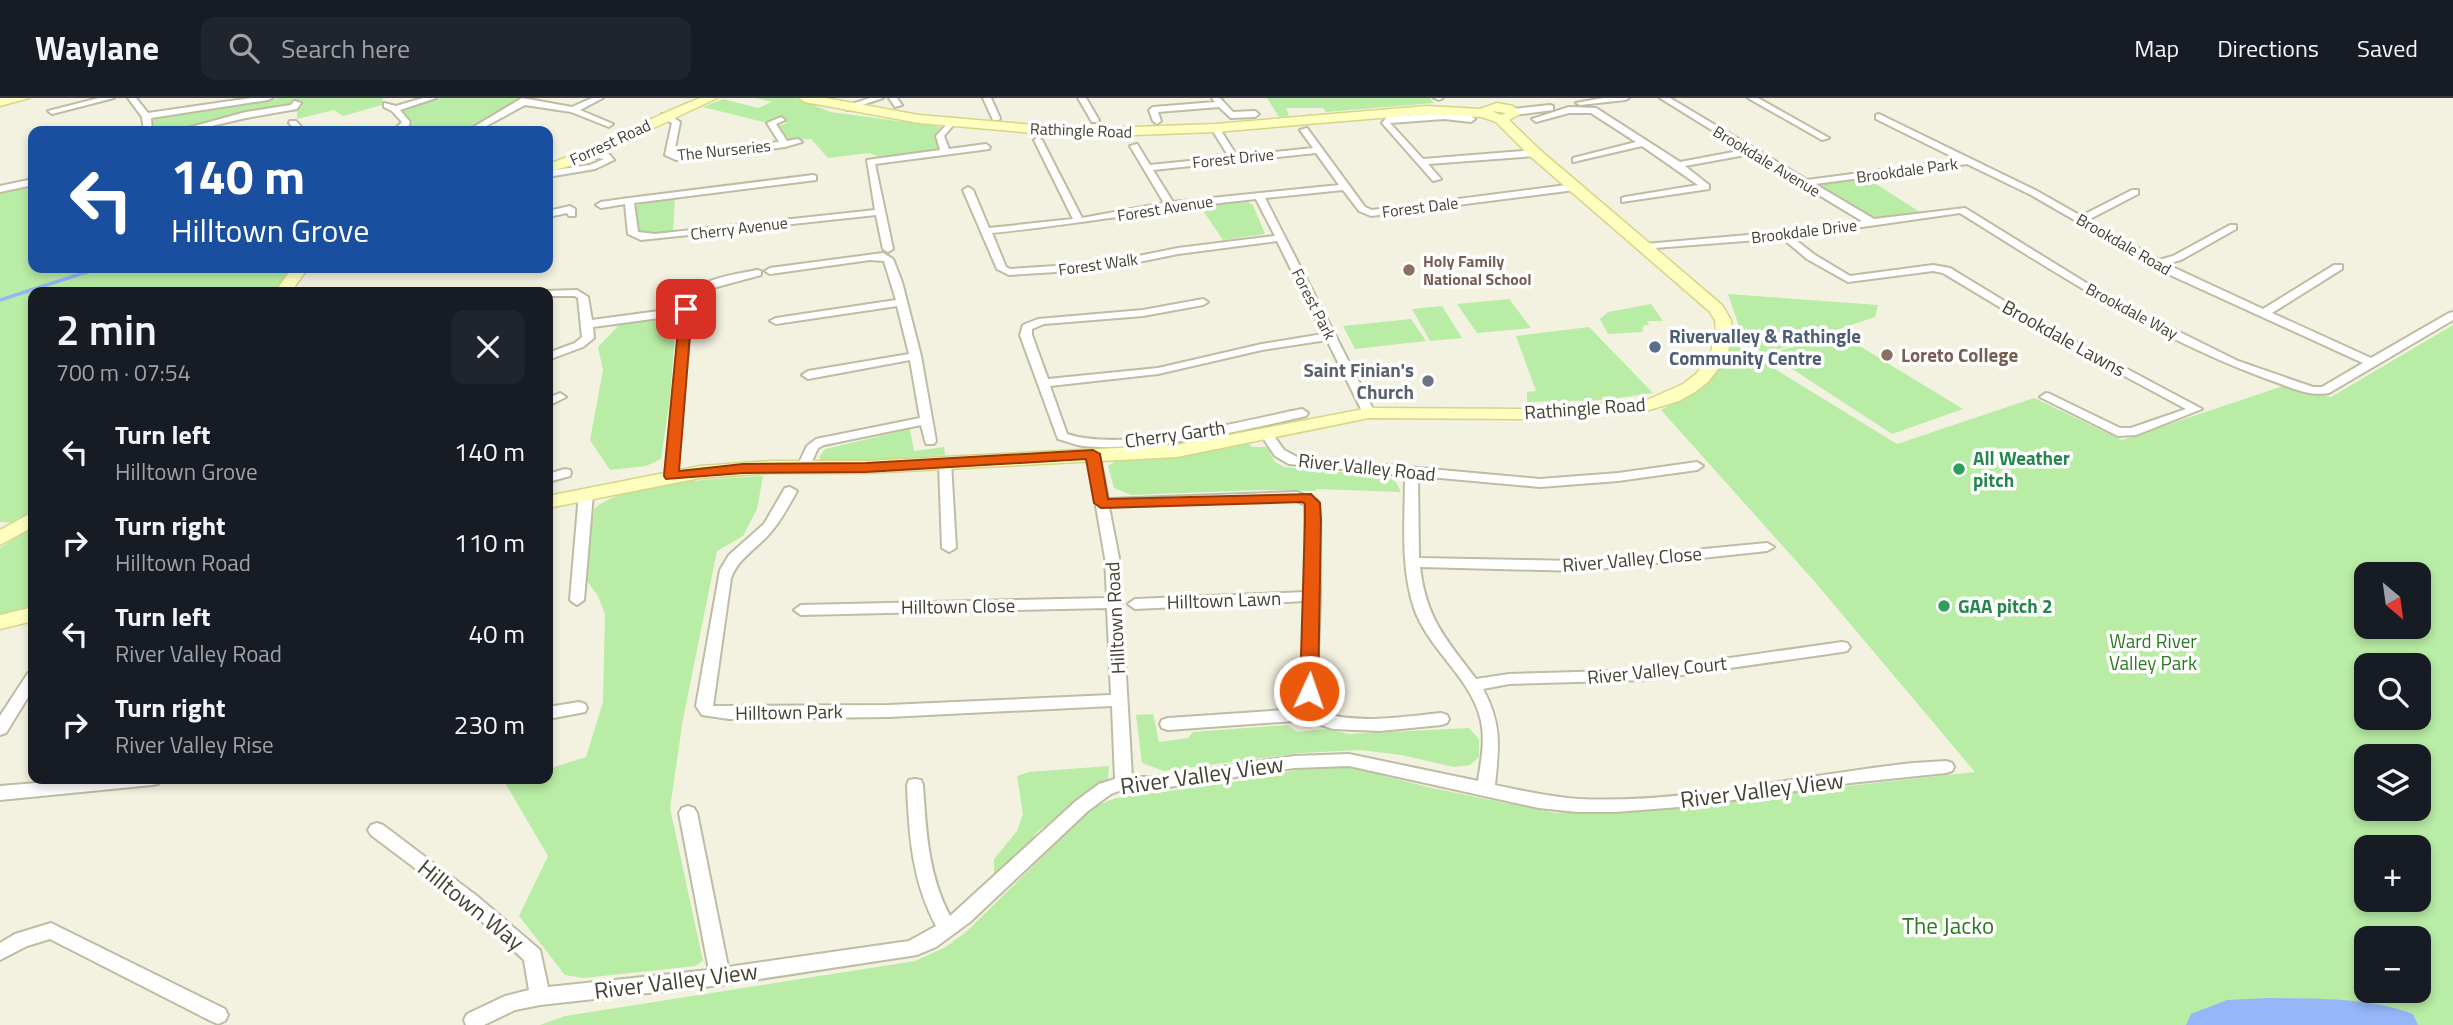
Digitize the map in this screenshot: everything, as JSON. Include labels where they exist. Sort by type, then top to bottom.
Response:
[{"type":"street","points":[[0,101],[9,98]]},
{"type":"street","points":[[0,101],[23,98]]},
{"type":"street","points":[[52,111],[108,98]]},
{"type":"street","points":[[132,98],[146,116],[149,126]]},
{"type":"street","points":[[146,116],[228,101],[268,98]]},
{"type":"street","points":[[402,126],[406,122],[391,107],[432,98]]},
{"type":"street","points":[[573,110],[599,98]]},
{"type":"street","name":"Forrest Road","points":[[553,169],[665,116],[711,98]]},
{"type":"street","name":"Rathingle Road","points":[[805,98],[847,107],[952,122],[1080,133],[1215,128],[1427,110],[1477,116],[1507,115],[1535,153],[1716,308],[1723,320],[1722,346],[1718,357],[1702,378],[1673,397],[1649,405],[1562,412],[1370,413],[1267,435]]},
{"type":"street","points":[[847,107],[878,98]]},
{"type":"street","points":[[987,98],[996,118]]},
{"type":"street","points":[[1082,98],[1096,120]]},
{"type":"street","points":[[1507,115],[1625,98]]},
{"type":"street","name":"Brookdale Avenue","points":[[1664,98],[1871,222]]},
{"type":"street","points":[[1752,98],[1825,138]]},
{"type":"street","points":[[481,126],[525,100],[573,110],[609,124]]},
{"type":"street","points":[[1157,121],[1153,110],[1217,101],[1231,115],[1255,114]]},
{"type":"street","points":[[201,126],[294,107],[297,103]]},
{"type":"street","points":[[1536,118],[1557,112],[1589,109],[1678,165],[1706,187],[1626,200]]},
{"type":"street","name":"The Nurseries","points":[[665,116],[676,122],[669,155],[676,157],[798,142]]},
{"type":"street","points":[[1436,179],[1386,123],[1387,120],[1477,116]]},
{"type":"street","name":"Brookdale Road","points":[[1879,117],[2006,178],[2083,219],[2157,264],[2373,363]]},
{"type":"street","name":"The Nurseries","points":[[781,120],[771,123],[785,144]]},
{"type":"street","points":[[945,152],[940,136],[952,122]]},
{"type":"street","points":[[293,123],[296,126]]},
{"type":"street","points":[[1215,128],[1234,158]]},
{"type":"street","name":"Forest Dale","points":[[1304,130],[1362,209],[1371,213],[1575,187]]},
{"type":"street","points":[[1038,140],[1079,221]]},
{"type":"street","points":[[1576,160],[1642,143]]},
{"type":"street","points":[[1134,146],[1171,205]]},
{"type":"street","points":[[888,249],[869,164],[870,158],[986,147]]},
{"type":"street","name":"Forest Drive","points":[[1148,167],[1318,150]]},
{"type":"street","points":[[1678,165],[1752,151]]},
{"type":"street","points":[[1420,162],[1535,153]]},
{"type":"street","points":[[553,171],[592,167],[609,160],[606,156],[586,154]]},
{"type":"street","name":"Brookdale Park","points":[[1804,183],[1968,162]]},
{"type":"street","points":[[601,205],[813,178]]},
{"type":"street","points":[[0,189],[28,183]]},
{"type":"street","name":"Forest Avenue","points":[[985,231],[1079,221],[1171,205],[1345,187]]},
{"type":"street","name":"Forest Walk","points":[[968,190],[1002,269],[1011,272],[1104,266],[1185,250],[1280,238]]},
{"type":"street","points":[[2083,219],[2135,192]]},
{"type":"street","name":"Forest Park","points":[[1259,195],[1370,413]]},
{"type":"street","name":"Cherry Avenue","points":[[629,201],[633,234],[643,237],[879,212]]},
{"type":"street","points":[[553,213],[570,209],[572,214]]},
{"type":"street","name":"Brookdale Drive","points":[[1645,247],[1784,235],[1962,210]]},
{"type":"street","name":"Brookdale Way","points":[[1962,210],[2105,299],[2234,363],[2312,391],[2325,390],[2373,363]]},
{"type":"street","points":[[2157,264],[2177,258],[2232,226]]},
{"type":"street","name":"Brookdale Lawns","points":[[1784,235],[1811,257],[1848,278],[1933,268],[1946,270],[2035,324],[2196,409],[2132,432],[2118,432],[2046,397]]},
{"type":"street","points":[[671,476],[686,311],[690,301],[703,289],[764,272],[883,256],[890,261],[915,356],[930,441]]},
{"type":"street","points":[[2264,313],[2338,267]]},
{"type":"street","points":[[553,293],[577,293],[583,297],[587,324],[587,338],[579,345],[553,355]]},
{"type":"street","points":[[776,321],[901,302]]},
{"type":"street","name":"Cherry Garth","points":[[1203,302],[1143,313],[1030,324],[1026,334],[1059,431],[1068,440],[1081,443],[1151,441],[1302,413]]},
{"type":"street","points":[[587,324],[686,311]]},
{"type":"street","points":[[2373,363],[2453,314]]},
{"type":"street","points":[[1044,383],[1158,370],[1262,347],[1330,336]]},
{"type":"street","points":[[808,375],[915,356]]},
{"type":"street","points":[[803,467],[813,446],[820,442],[928,420]]},
{"type":"street","points":[[553,501],[671,476],[743,469],[944,463],[1177,451],[1267,435]]},
{"type":"street","name":"River Valley Road","points":[[1267,435],[1279,453],[1294,461],[1540,483],[1618,477],[1697,466]]},
{"type":"street","name":"Hilltown Road","points":[[1093,454],[1112,558],[1124,783]]},
{"type":"street","points":[[944,463],[949,548]]},
{"type":"street","points":[[1412,472],[1412,562],[1419,597],[1430,627],[1471,685],[1488,718],[1486,787]]},
{"type":"street","points":[[553,477],[565,474]]},
{"type":"street","name":"Hilltown Park","points":[[790,491],[772,523],[759,538],[729,562],[724,578],[704,706],[708,711],[888,711],[1119,700]]},
{"type":"street","points":[[577,600],[586,494]]},
{"type":"street","points":[[1101,503],[1305,498],[1312,503],[1313,596],[1308,714]]},
{"type":"street","points":[[0,539],[28,521]]},
{"type":"street","name":"River Valley Close","points":[[1412,562],[1579,566],[1767,547]]},
{"type":"street","name":"Hilltown Lawn","points":[[1135,604],[1313,596]]},
{"type":"street","name":"Hilltown Close","points":[[802,610],[1115,603]]},
{"type":"street","points":[[0,622],[28,615]]},
{"type":"street","name":"River Valley Court","points":[[1471,685],[1509,679],[1646,675],[1842,647]]},
{"type":"street","points":[[0,729],[28,685]]},
{"type":"street","points":[[553,712],[579,708]]},
{"type":"street","points":[[1168,724],[1308,714],[1333,723],[1380,725],[1441,719]]},
{"type":"street","name":"River Valley View","points":[[474,1020],[512,1002],[540,996],[720,976],[910,949],[947,929],[1082,806],[1105,789],[1124,783],[1156,783],[1294,762],[1349,761],[1570,806],[1608,807],[1756,792],[1946,767]]},
{"type":"street","points":[[0,793],[98,784]]},
{"type":"street","points":[[915,785],[918,857],[932,901],[947,929]]},
{"type":"street","points":[[688,813],[720,976]]},
{"type":"street","name":"Hilltown Way","points":[[377,830],[471,901],[533,956],[540,996]]},
{"type":"street","points":[[0,952],[22,940],[51,930],[218,1015]]},
{"type":"green space","points":[[279,98],[383,98],[382,101],[389,103],[343,116],[334,110],[297,119],[297,109],[303,106],[300,104],[198,126],[152,126],[153,116]]},
{"type":"green space","points":[[440,98],[522,98],[516,105],[475,126],[409,126],[413,123],[401,109]]},
{"type":"green space","points":[[756,98],[795,98],[831,112],[941,127],[935,135],[938,147],[930,152],[882,158],[869,153],[828,158],[811,139],[789,140],[778,126],[787,123],[780,118],[763,122],[703,107],[723,99],[758,108],[772,102]]},
{"type":"green space","points":[[1267,98],[1430,98],[1434,103],[1326,112],[1323,108],[1286,108],[1289,116],[1279,117]]},
{"type":"green space","points":[[1865,177],[1920,212],[1879,218],[1819,188],[1824,183]]},
{"type":"green space","points":[[28,186],[28,273],[296,274],[287,287],[28,287],[26,523],[0,522],[0,192]]},
{"type":"green space","points":[[675,196],[673,233],[648,235],[639,232],[636,206],[646,201]]},
{"type":"green space","points":[[1248,202],[1253,205],[1265,234],[1223,240],[1200,206]]},
{"type":"green space","points":[[1728,294],[1878,305],[1875,317],[1765,354],[1744,341]]},
{"type":"green space","points":[[1509,299],[1531,328],[1477,333],[1457,304]]},
{"type":"green space","points":[[1651,304],[1663,321],[1647,321],[1649,325],[1644,325],[1642,332],[1608,334],[1600,319],[1608,312]]},
{"type":"green space","points":[[1442,306],[1462,338],[1430,341],[1412,309]]},
{"type":"green space","points":[[668,317],[676,319],[670,398],[661,459],[646,466],[610,470],[590,440],[603,370],[598,347],[620,324]]},
{"type":"green space","points":[[1411,319],[1426,341],[1355,349],[1343,326]]},
{"type":"green space","name":"Ward River Valley Park","points":[[2453,325],[2453,1025],[540,1025],[565,1016],[915,961],[944,948],[966,932],[1083,817],[1098,805],[1116,798],[1229,783],[1333,763],[1432,788],[1556,813],[1685,804],[1975,772],[1815,582],[1661,410],[1702,382],[1731,342],[1897,444],[2034,398],[2122,440],[2283,386],[2331,397]]},
{"type":"green space","points":[[1589,327],[1653,393],[1605,400],[1527,402],[1527,392],[1536,391],[1516,336]]},
{"type":"green space","points":[[1838,333],[1963,409],[1892,434],[1769,354]]},
{"type":"green space","points":[[910,429],[914,451],[944,447],[945,455],[879,461],[821,460],[819,457],[825,449]]},
{"type":"green space","points":[[1249,444],[1252,447],[1267,447],[1275,462],[1284,467],[1384,476],[1396,482],[1401,492],[1316,489],[1131,495],[1114,488],[1108,466],[1120,458],[1189,454]]},
{"type":"green space","points":[[763,476],[757,509],[743,536],[717,551],[683,719],[670,808],[703,961],[695,966],[584,978],[565,975],[519,916],[548,856],[506,784],[553,784],[553,767],[586,757],[603,702],[605,614],[598,596],[585,578],[594,509],[628,492],[699,480]]},
{"type":"green space","points":[[28,529],[28,609],[7,612],[0,617],[0,548]]},
{"type":"green space","points":[[1153,714],[1159,742],[1188,738],[1193,732],[1287,725],[1297,732],[1326,729],[1349,734],[1469,728],[1479,739],[1479,757],[1470,765],[1454,767],[1401,755],[1360,750],[1300,753],[1164,771],[1142,763],[1136,715]]},
{"type":"green space","points":[[1109,766],[1108,780],[1038,831],[1022,852],[994,877],[994,859],[1017,831],[1023,814],[1017,776],[1029,772]]},
{"type":"waterway","points":[[40,287],[84,273]]},
{"type":"waterway","points":[[0,300],[28,291]]},
{"type":"waterway","points":[[2203,1025],[2227,1015],[2268,1013],[2345,1016],[2401,1025]]},
{"type":"place","name":"Holy Family National School","points":[[1409,270]]},
{"type":"place","name":"Rivervalley & Rathingle Community Centre","points":[[1655,347]]},
{"type":"place","name":"Loreto College","points":[[1887,355]]},
{"type":"place","name":"Saint Finian's Church","points":[[1428,381]]},
{"type":"place","name":"All Weather pitch","points":[[1959,469]]},
{"type":"place","name":"GAA pitch 2","points":[[1944,606]]},
{"type":"route","points":[[686,309],[671,476],[771,467],[906,466],[1093,454],[1101,503],[1297,496],[1305,498],[1312,503],[1313,520],[1309,691]]},
{"type":"park label","name":"The Jacko","points":[[1948,926]]}]
